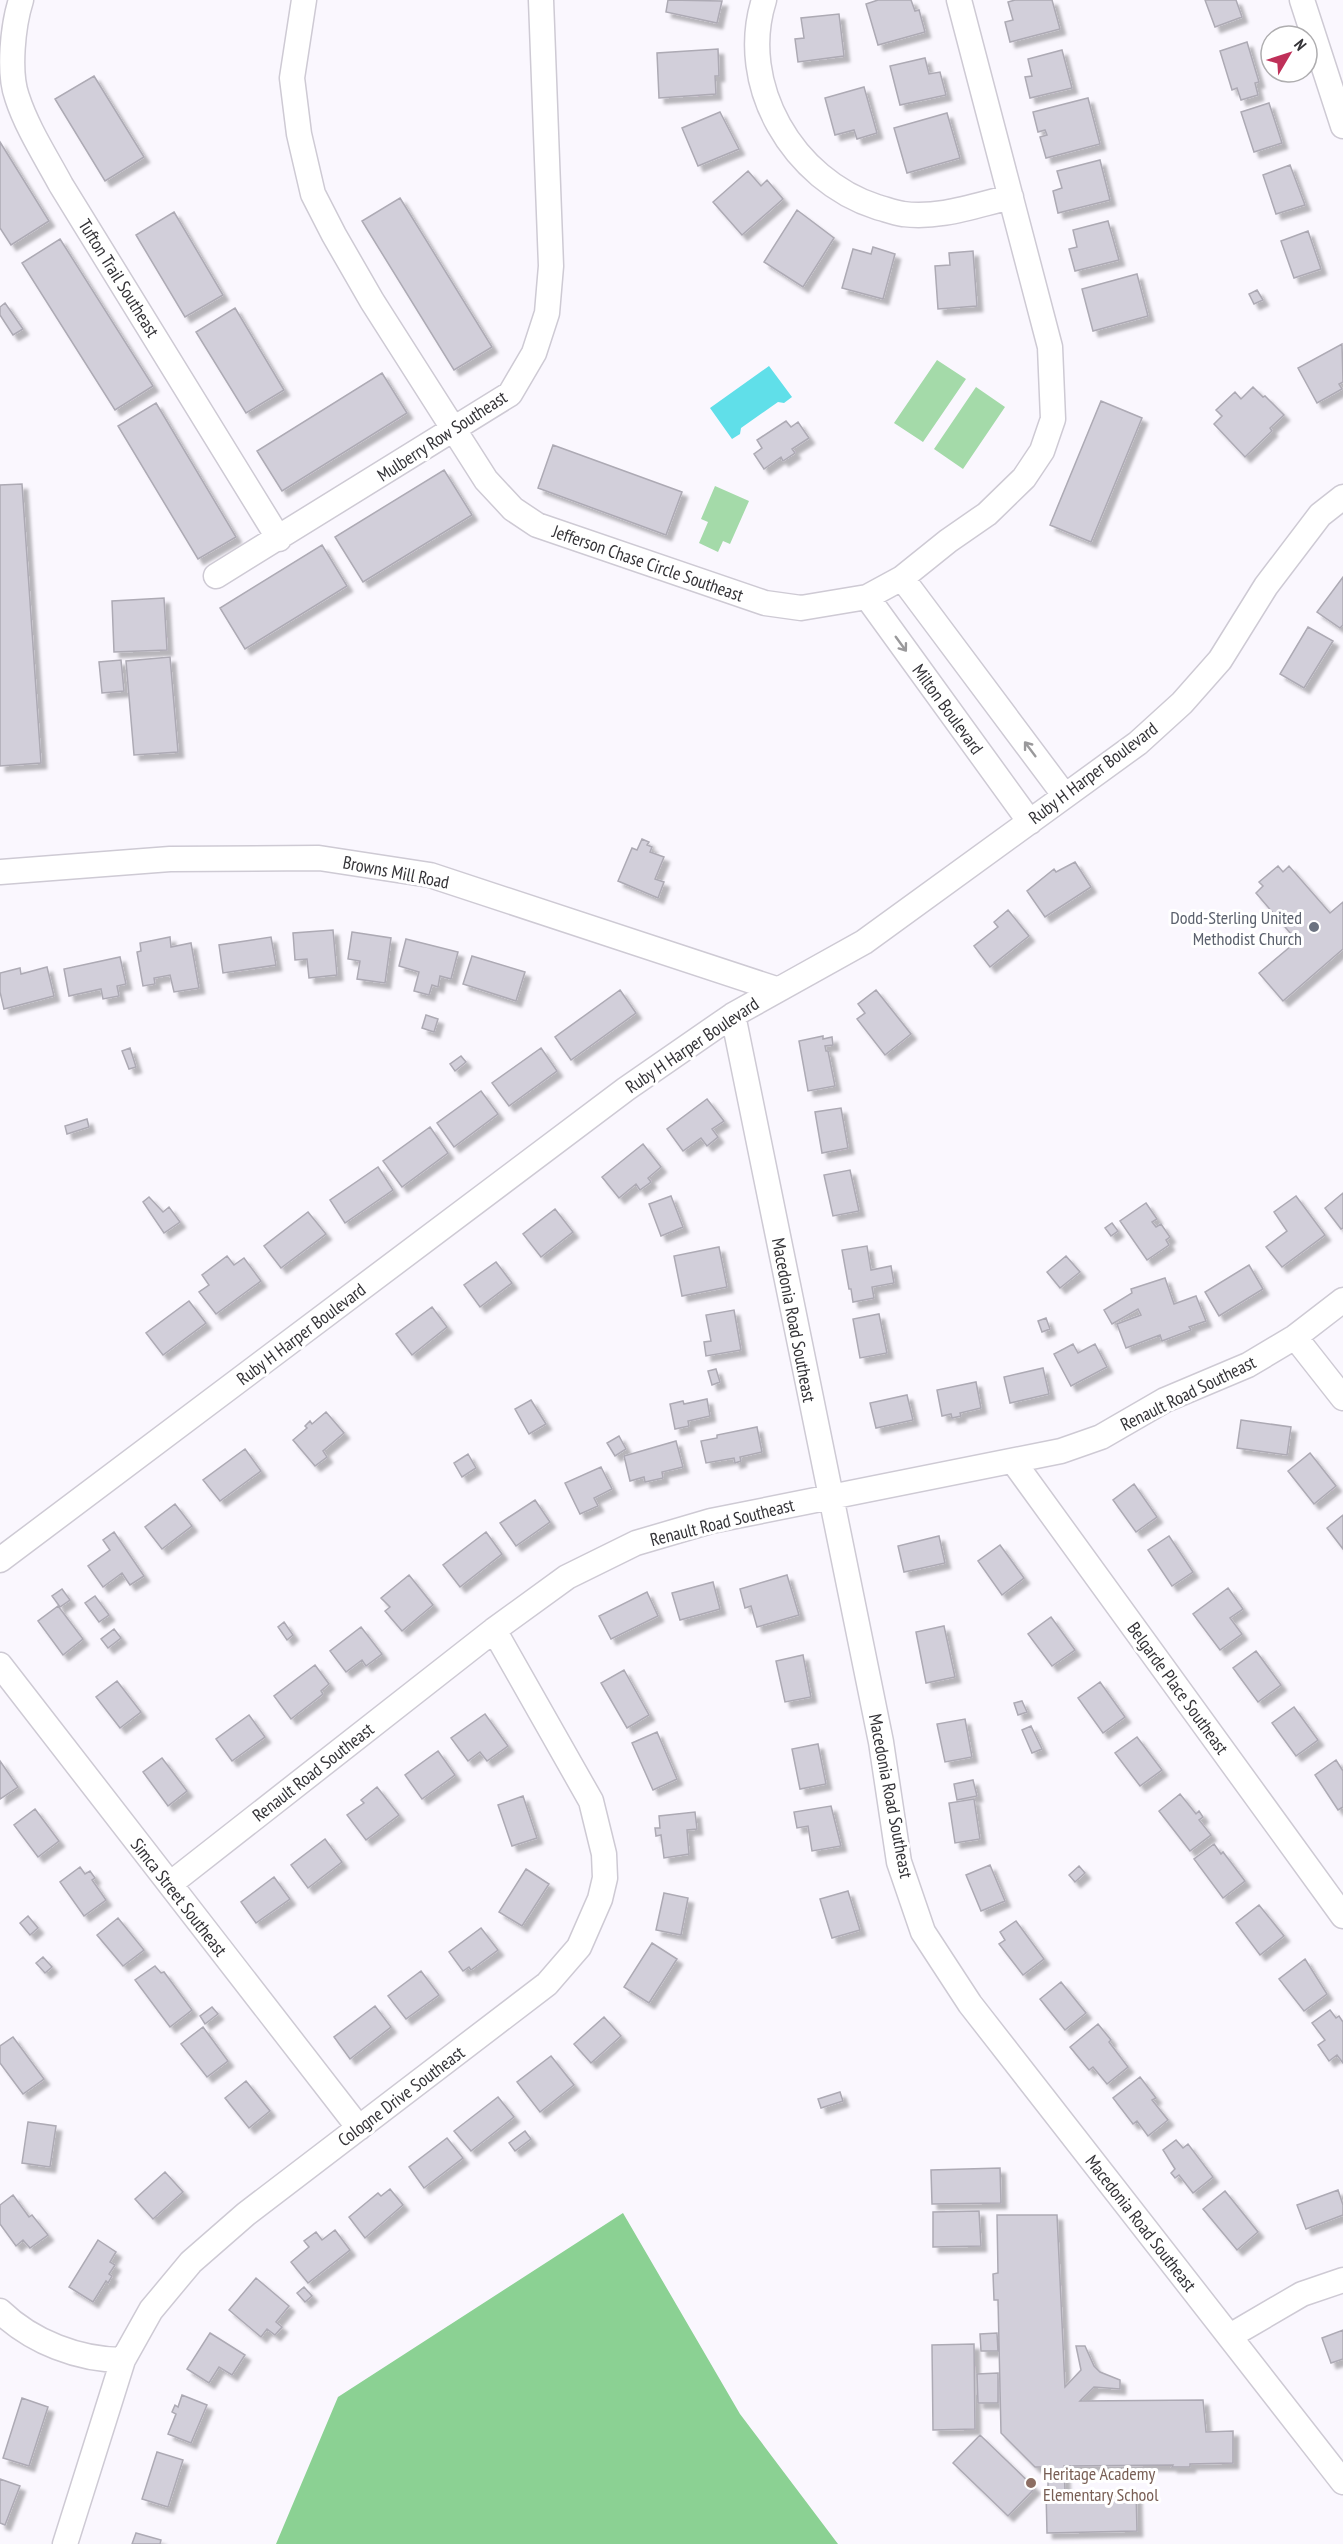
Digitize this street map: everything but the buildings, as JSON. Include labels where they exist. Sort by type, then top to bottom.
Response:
[{"type":"street","name":"Tufton Trail Southeast","points":[[21,0],[12,46],[16,96],[34,135],[61,186],[279,539]]},
{"type":"street","name":"Jefferson Chase Circle Southeast","points":[[304,0],[292,78],[299,134],[313,194],[372,301],[486,480],[513,509],[537,525],[765,603],[801,608],[867,597],[902,578],[948,541],[987,514],[1024,478],[1042,451],[1053,418],[1050,347],[959,0]]},
{"type":"street","name":"Mulberry Row Southeast","points":[[216,576],[510,394],[534,353],[547,313],[551,266],[541,0]]},
{"type":"street","points":[[764,0],[757,33],[759,67],[765,96],[792,148],[822,179],[857,201],[902,214],[937,215],[1011,197]]},
{"type":"street","points":[[1302,0],[1343,126]]},
{"type":"street","name":"Ruby H Harper Boulevard","points":[[0,1560],[626,1089],[733,1015],[864,942],[1138,743],[1182,703],[1220,660],[1266,586],[1320,515],[1343,496]]},
{"type":"street","points":[[902,578],[1065,796]]},
{"type":"street","name":"Milton Boulevard","points":[[867,597],[1030,822]]},
{"type":"street","name":"Browns Mill Road","points":[[0,872],[170,859],[330,860],[430,875],[776,989]]},
{"type":"street","name":"Macedonia Road Southeast","points":[[733,1015],[881,1742],[899,1862],[923,1932],[970,2004],[1343,2482]]},
{"type":"street","name":"Renault Road Southeast","points":[[170,1884],[494,1630],[567,1577],[636,1543],[711,1521],[1061,1451],[1101,1437],[1165,1400],[1248,1365],[1295,1337],[1343,1300]]},
{"type":"street","points":[[1295,1337],[1343,1398]]},
{"type":"street","name":"Belgarde Place Southeast","points":[[1013,1461],[1343,1916]]},
{"type":"street","name":"Cologne Drive Southeast","points":[[65,2544],[123,2361],[151,2310],[191,2262],[246,2214],[547,1984],[579,1947],[600,1899],[604,1878],[604,1854],[591,1801],[494,1630]]},
{"type":"street","name":"Simca Street Southeast","points":[[0,1665],[359,2128]]},
{"type":"street","points":[[1230,2336],[1302,2294],[1343,2280]]},
{"type":"street","points":[[0,2311],[35,2336],[64,2350],[101,2360],[123,2361]]},
{"type":"green space","points":[[937,360],[966,379],[923,442],[894,423]]},
{"type":"green space","points":[[976,387],[1005,407],[963,469],[934,449]]},
{"type":"green space","points":[[715,486],[749,501],[730,544],[723,541],[718,552],[699,543],[708,522],[701,519]]},
{"type":"green space","points":[[623,2213],[740,2414],[838,2544],[276,2544],[338,2397]]},
{"type":"water","points":[[769,366],[792,397],[784,403],[778,402],[741,428],[740,434],[732,439],[710,408]]},
{"type":"place","name":"Dodd-Sterling United Methodist Church","points":[[1314,927]]},
{"type":"place","name":"Heritage Academy Elementary School","points":[[1031,2483]]}]
